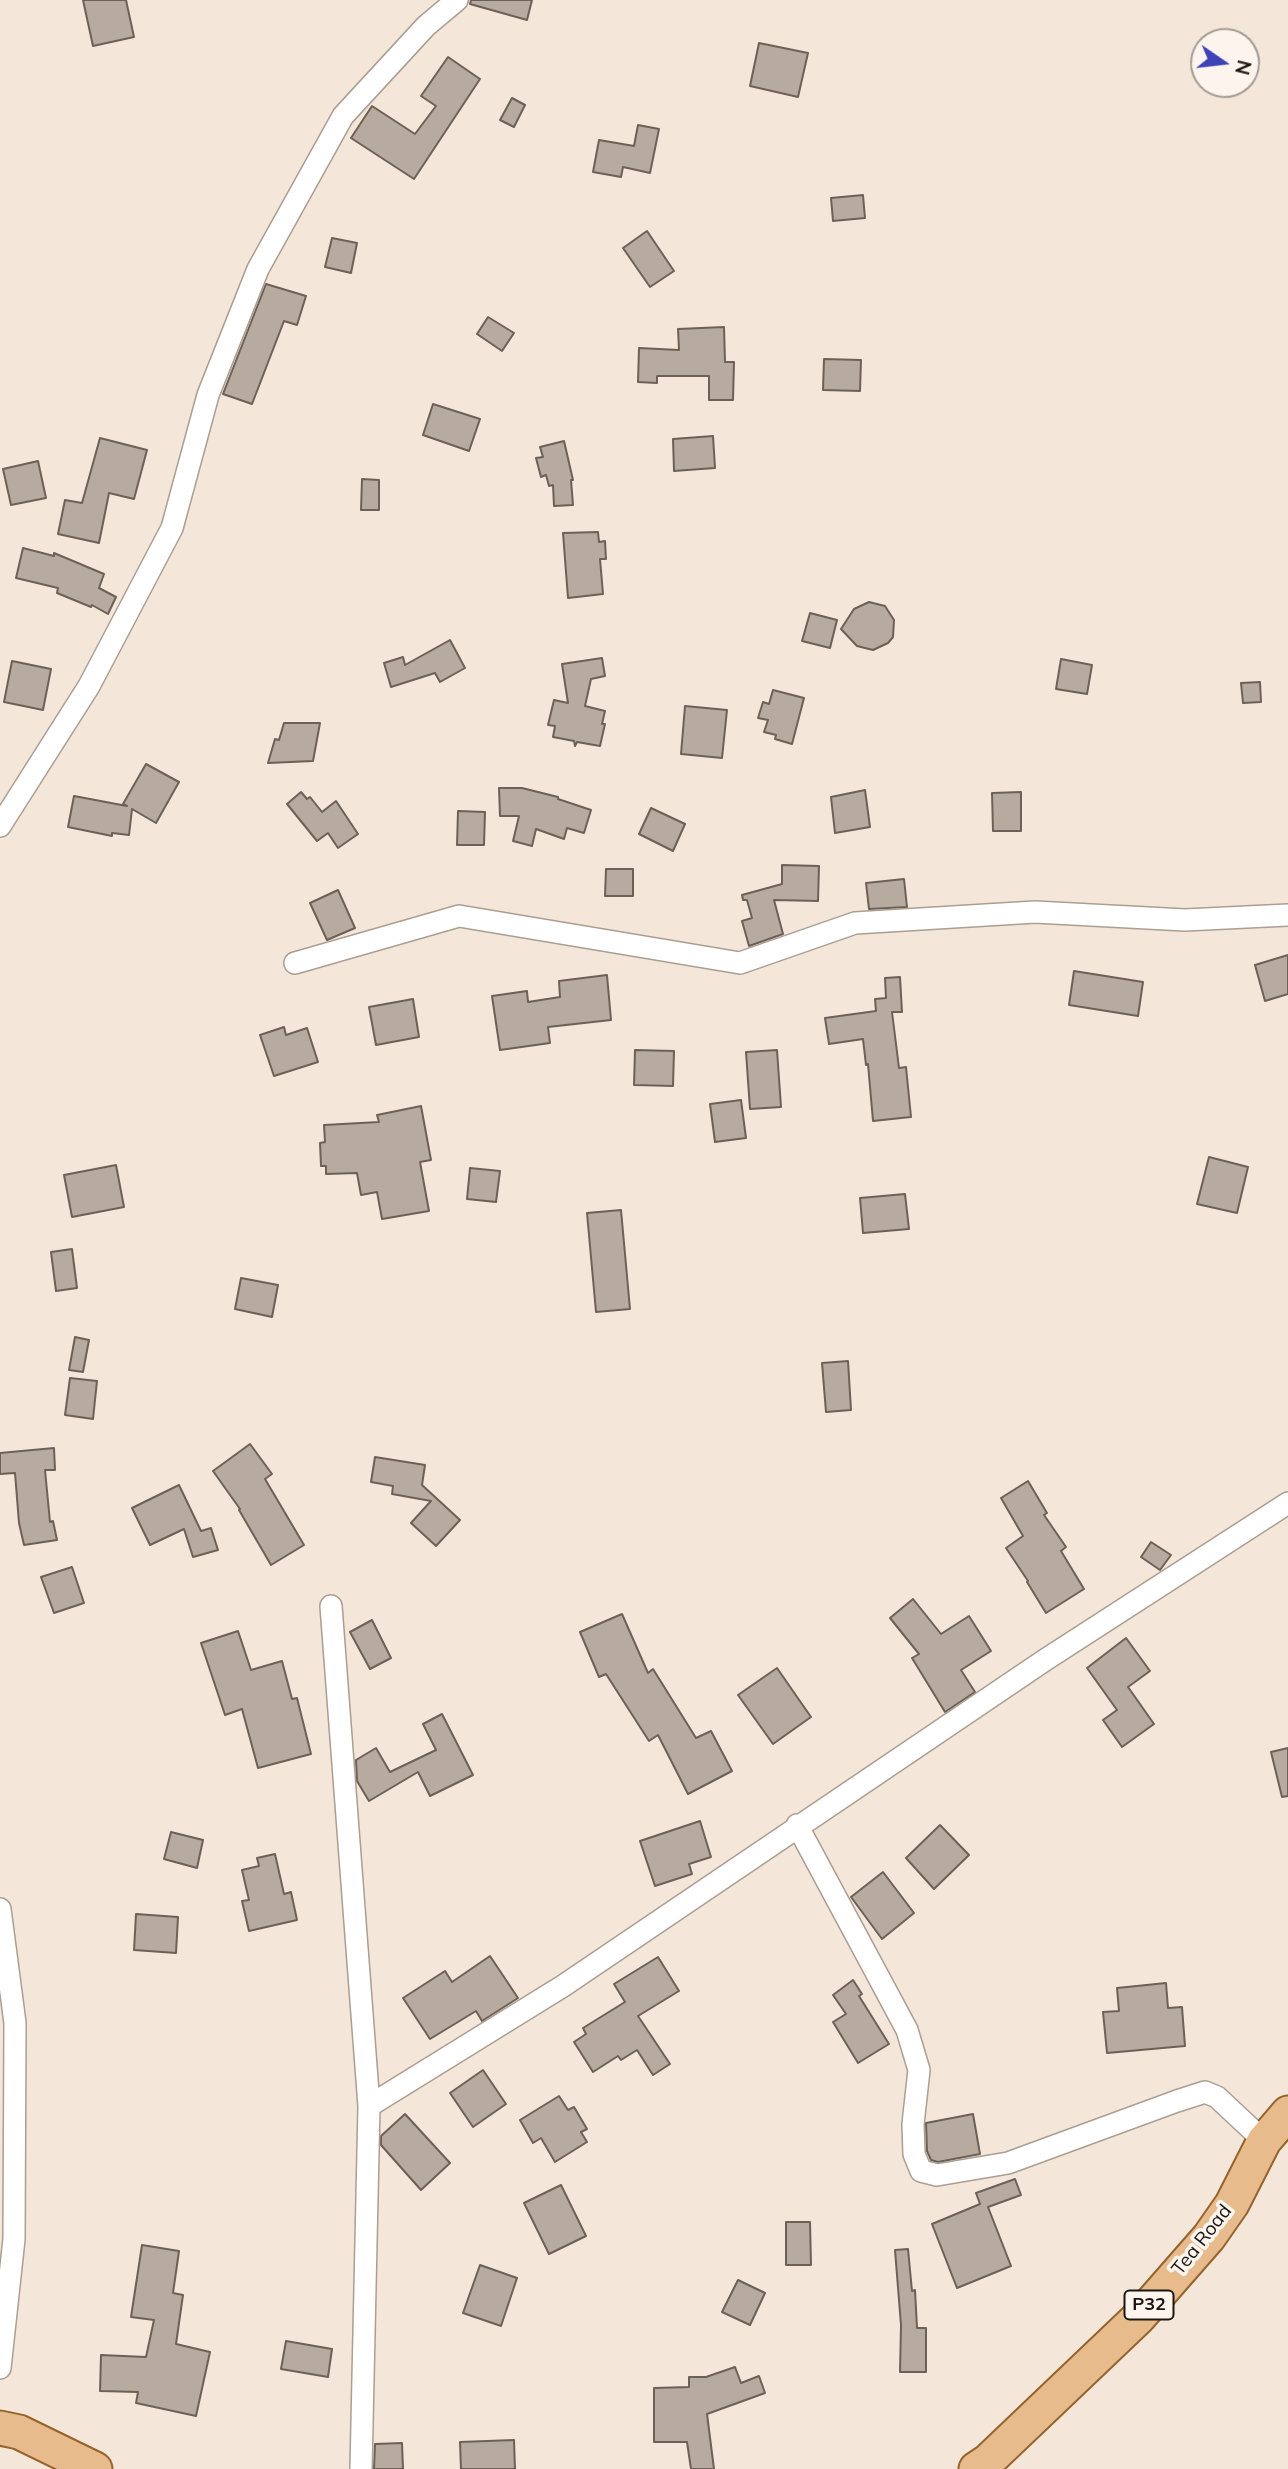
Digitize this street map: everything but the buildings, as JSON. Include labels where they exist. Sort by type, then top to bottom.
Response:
[{"type":"main road","name":"Tea Road","points":[[976,2469],[997,2453],[1139,2317],[1209,2237],[1231,2204],[1264,2141],[1288,2113]]},
{"type":"main road","points":[[0,2428],[19,2432],[95,2469]]},
{"type":"street","points":[[0,826],[89,686],[172,528],[208,395],[264,257],[344,116],[426,26],[457,0]]},
{"type":"street","points":[[295,963],[458,916],[740,963],[855,923],[1035,912],[1185,919],[1288,915]]},
{"type":"street","points":[[369,2106],[563,1986],[797,1825],[1288,1503]]},
{"type":"street","points":[[331,1606],[369,2106],[361,2469]]},
{"type":"street","points":[[797,1825],[907,2030],[919,2070],[913,2124],[914,2154],[921,2171],[937,2175],[1008,2164],[1205,2092],[1217,2097],[1264,2141]]},
{"type":"street","points":[[0,1909],[15,2023],[15,2050],[14,2239],[0,2368]]}]
